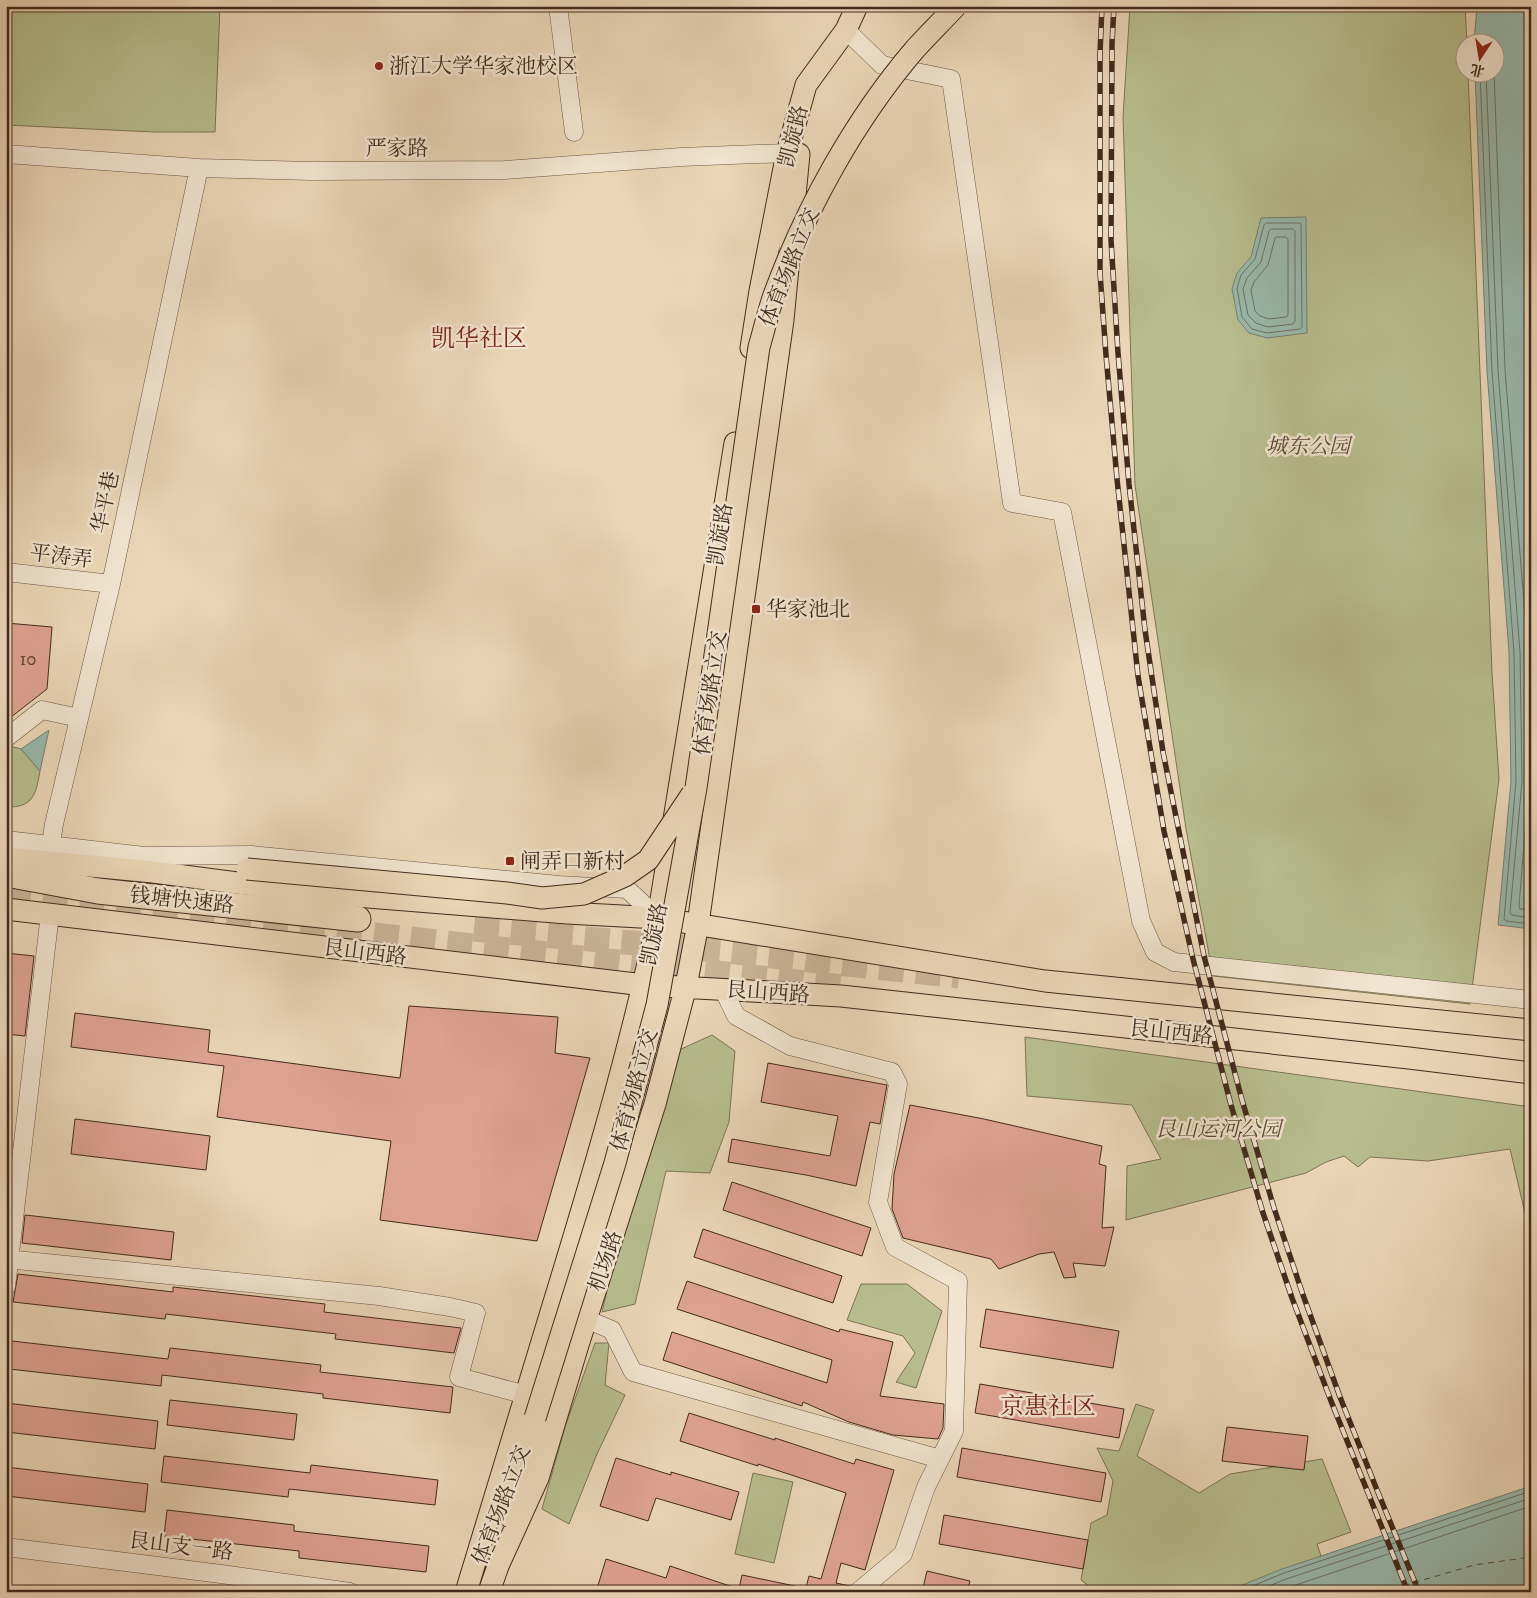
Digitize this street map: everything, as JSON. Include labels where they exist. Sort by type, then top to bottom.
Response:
[{"type":"highway","name":"钱塘快速路","points":[[6,874],[98,892],[358,919]]},
{"type":"main road","name":"凯旋路","points":[[644,985],[658,918],[760,291],[787,153],[806,85],[846,30],[857,6]]},
{"type":"main road","name":"体育场路立交","points":[[498,1566],[535,1418],[615,1163],[657,1005],[696,788],[759,347],[774,296],[791,253],[824,183],[871,107],[916,49],[956,6]]},
{"type":"main road","name":"凯旋路","points":[[698,924],[783,320],[806,85]]},
{"type":"main road","points":[[153,872],[247,869],[507,893],[542,898],[584,894],[625,876],[648,860],[696,788]]},
{"type":"main road","name":"艮山西路","points":[[6,858],[153,872],[306,892],[567,913],[658,918],[1045,981],[1531,1030]]},
{"type":"main road","name":"艮山西路","points":[[6,909],[644,985],[841,996],[1399,1056],[1531,1073]]},
{"type":"main road","name":"机场路","points":[[489,1592],[498,1566],[538,1478],[586,1319],[655,1104],[686,986],[698,924]]},
{"type":"main road","name":"机场路","points":[[466,1592],[612,1108],[644,985]]},
{"type":"main road","name":"体育场路立交","points":[[466,1592],[535,1418]]},
{"type":"street","points":[[558,6],[574,132]]},
{"type":"street","points":[[846,30],[882,65],[951,79],[1012,503],[1062,512],[1141,921],[1155,952],[1174,962],[1531,1000]]},
{"type":"street","name":"严家路","points":[[6,154],[199,168],[506,170],[681,157],[787,153]]},
{"type":"street","name":"华平巷","points":[[51,844],[111,584],[199,168]]},
{"type":"street","name":"平涛弄","points":[[6,572],[111,584]]},
{"type":"street","points":[[6,738],[42,710],[79,718]]},
{"type":"street","points":[[6,840],[144,856],[252,855],[559,885],[627,889],[658,918]]},
{"type":"street","points":[[6,1287],[50,914]]},
{"type":"street","points":[[722,989],[736,1016],[790,1046],[892,1072],[898,1084],[878,1202],[894,1247],[958,1282],[954,1431],[926,1487],[903,1554],[858,1592]]},
{"type":"street","points":[[8,1259],[379,1296],[476,1313],[459,1377],[526,1395]]},
{"type":"street","points":[[586,1319],[612,1330],[633,1372],[940,1459]]},
{"type":"street","name":"艮山支一路","points":[[6,1547],[350,1592]]},
{"type":"green space","points":[[6,6],[220,6],[215,132],[154,132],[6,125]]},
{"type":"green space","name":"城东公园","points":[[1130,6],[1465,6],[1466,32],[1454,32],[1454,82],[1468,82],[1492,672],[1499,779],[1470,1004],[1213,976],[1186,829],[1135,485],[1123,117]]},
{"type":"green space","points":[[6,745],[21,749],[40,771],[32,798],[23,805],[15,807],[6,807]]},
{"type":"green space","points":[[712,1035],[735,1051],[729,1122],[710,1173],[666,1171],[635,1304],[602,1312],[613,1265],[679,1050]]},
{"type":"green space","name":"艮山运河公园","points":[[1025,1037],[1531,1107],[1531,1239],[1510,1149],[1428,1161],[1370,1157],[1358,1167],[1344,1156],[1326,1162],[1306,1173],[1126,1220],[1127,1166],[1161,1159],[1132,1105],[1027,1096]]},
{"type":"green space","points":[[861,1284],[907,1284],[942,1311],[916,1388],[896,1382],[915,1353],[903,1336],[847,1320]]},
{"type":"green space","points":[[595,1343],[609,1343],[605,1385],[625,1395],[597,1454],[569,1524],[542,1509],[565,1427]]},
{"type":"green space","points":[[1136,1404],[1154,1410],[1137,1456],[1199,1493],[1230,1474],[1322,1459],[1351,1532],[1317,1544],[1333,1592],[1075,1592],[1090,1587],[1081,1580],[1091,1523],[1107,1515],[1113,1481],[1097,1448],[1119,1451]]},
{"type":"green space","points":[[753,1473],[793,1482],[774,1563],[735,1554]]},
{"type":"water","points":[[1477,6],[1531,6],[1531,929],[1498,925],[1511,781],[1509,652],[1487,371],[1475,82],[1504,82],[1504,32],[1475,32]]},
{"type":"water","points":[[1306,217],[1307,333],[1267,338],[1249,333],[1238,320],[1232,289],[1237,273],[1251,257],[1261,218]]},
{"type":"water","points":[[49,730],[40,771],[21,749]]},
{"type":"water","points":[[1531,1486],[1531,1592],[1225,1592],[1282,1569]]},
{"type":"building","points":[[6,623],[52,627],[47,689],[6,721]]},
{"type":"building","points":[[6,953],[34,956],[25,1036],[6,1034]]},
{"type":"building","points":[[409,1006],[558,1017],[555,1053],[590,1058],[537,1241],[380,1220],[391,1141],[217,1117],[224,1066],[71,1047],[75,1013],[210,1030],[208,1052],[400,1078]]},
{"type":"building","points":[[768,1063],[887,1085],[880,1124],[870,1122],[856,1186],[806,1175],[728,1162],[732,1139],[830,1156],[838,1116],[761,1102]]},
{"type":"building","points":[[910,1105],[984,1119],[1102,1146],[1099,1164],[1106,1166],[1102,1228],[1114,1227],[1105,1266],[1073,1263],[1076,1277],[1064,1278],[1054,1252],[1039,1254],[999,1269],[991,1259],[903,1238],[892,1209],[894,1174]]},
{"type":"building","points":[[75,1119],[210,1136],[206,1170],[71,1154]]},
{"type":"building","points":[[732,1182],[871,1228],[862,1256],[723,1210]]},
{"type":"building","points":[[25,1215],[174,1232],[171,1260],[22,1243]]},
{"type":"building","points":[[703,1229],[842,1276],[833,1303],[694,1257]]},
{"type":"building","points":[[18,1274],[173,1292],[173,1287],[325,1304],[324,1312],[461,1328],[454,1353],[335,1339],[336,1334],[166,1314],[165,1319],[13,1302]]},
{"type":"building","points":[[687,1281],[839,1332],[840,1329],[893,1342],[880,1396],[944,1404],[943,1428],[938,1439],[893,1435],[849,1422],[803,1402],[802,1406],[663,1360],[672,1332],[827,1383],[832,1360],[677,1309]]},
{"type":"building","points":[[986,1309],[1119,1331],[1113,1368],[980,1347]]},
{"type":"building","points":[[12,1341],[168,1359],[170,1348],[321,1365],[320,1372],[453,1387],[450,1413],[323,1398],[323,1394],[162,1375],[161,1386],[9,1369]]},
{"type":"building","points":[[980,1384],[1124,1409],[1119,1438],[975,1413]]},
{"type":"building","points":[[170,1400],[297,1414],[294,1440],[167,1425]]},
{"type":"building","points":[[6,1403],[158,1421],[155,1449],[6,1432]]},
{"type":"building","points":[[689,1413],[775,1440],[775,1438],[854,1464],[856,1459],[894,1470],[865,1570],[841,1563],[836,1583],[850,1586],[848,1592],[805,1592],[809,1576],[821,1579],[846,1493],[680,1441]]},
{"type":"building","points":[[1227,1427],[1308,1436],[1304,1470],[1222,1461]]},
{"type":"building","points":[[962,1448],[1106,1473],[1101,1502],[957,1477]]},
{"type":"building","points":[[164,1456],[310,1473],[311,1465],[438,1480],[435,1505],[289,1489],[288,1497],[161,1482]]},
{"type":"building","points":[[616,1458],[671,1475],[671,1472],[739,1492],[731,1520],[656,1498],[648,1521],[600,1506]]},
{"type":"building","points":[[6,1467],[148,1484],[145,1512],[6,1496]]},
{"type":"building","points":[[167,1510],[294,1525],[294,1531],[429,1546],[426,1572],[299,1558],[299,1551],[164,1536]]},
{"type":"building","points":[[944,1515],[1088,1540],[1083,1569],[939,1544]]},
{"type":"building","points":[[606,1559],[666,1578],[670,1566],[739,1589],[742,1575],[795,1586],[794,1592],[596,1592]]},
{"type":"building","points":[[927,1571],[970,1581],[967,1592],[922,1592]]},
{"type":"ferry route","points":[[1382,1592],[1474,1565],[1531,1557]]},
{"type":"tunnel","points":[[6,894],[851,988]]},
{"type":"tunnel","points":[[474,929],[726,951],[959,976]]},
{"type":"railway","points":[[1102,6],[1100,54],[1100,273],[1106,355],[1138,676],[1164,831],[1193,959],[1231,1105],[1263,1213],[1292,1298],[1331,1401],[1408,1592]]},
{"type":"railway","points":[[1114,6],[1112,43],[1111,240],[1118,353],[1129,484],[1145,630],[1163,752],[1204,956],[1242,1100],[1274,1208],[1340,1397],[1419,1592]]},
{"type":"place","name":"浙江大学华家池校区","points":[[379,66]]},
{"type":"place","name":"华家池北","points":[[756,609]]},
{"type":"place","name":"闸弄口新村","points":[[510,861]]},
{"type":"district","name":"凯华社区","points":[[479,338]]},
{"type":"district","name":"京惠社区","points":[[1048,1406]]}]
